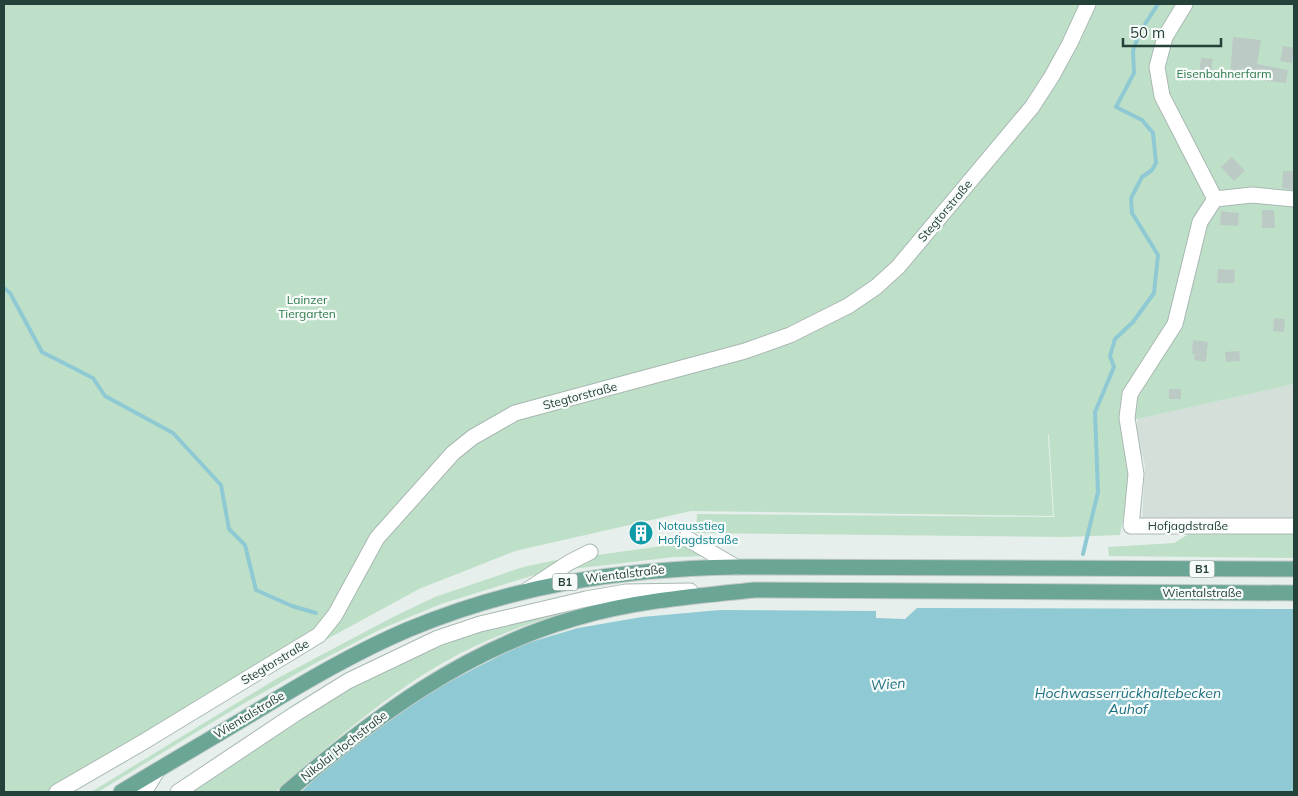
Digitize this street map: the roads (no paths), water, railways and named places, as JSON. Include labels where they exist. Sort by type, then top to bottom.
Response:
[{"type":"main road","name":"Wientalstraße","points":[[121,792],[332,666],[368,648],[438,618],[482,603],[526,590],[565,582],[608,575],[736,566],[1294,569]]},
{"type":"main road","name":"Wientalstraße","points":[[755,590],[1294,593]]},
{"type":"main road","name":"Nikolai Hochstraße","points":[[287,792],[328,757],[402,701],[462,664],[512,641],[576,618],[607,610],[646,603],[755,590]]},
{"type":"street","name":"Stegtorstraße","points":[[57,792],[319,635],[335,615],[377,538],[453,453],[472,437],[515,414],[745,351],[790,335],[848,306],[876,287],[898,267],[1032,107],[1070,43],[1088,4]]},
{"type":"street","points":[[1185,4],[1165,37],[1157,67],[1162,96],[1215,198],[1252,195],[1294,199]]},
{"type":"street","name":"Hofjagdstraße","points":[[1215,198],[1200,222],[1175,324],[1130,394],[1127,418],[1136,474],[1131,526],[1294,526]]},
{"type":"street","points":[[686,538],[736,566]]},
{"type":"street","points":[[526,590],[570,562],[590,552]]},
{"type":"street","points":[[178,792],[348,681],[438,638],[480,624],[545,608],[626,592],[755,590]]},
{"type":"street","points":[[144,792],[157,771]]},
{"type":"water","name":"Hochwasserrückhaltebecken Auhof","points":[[917,608],[1294,609],[1294,792],[301,792],[333,762],[431,691],[521,645],[578,628],[642,617],[720,610],[876,611],[876,618],[905,619]]},
{"type":"waterway","points":[[1083,554],[1098,492],[1095,412],[1114,367],[1110,356],[1115,339],[1133,322],[1154,293],[1158,255],[1132,213],[1131,198],[1142,177],[1152,170],[1156,163],[1153,133],[1142,120],[1116,107],[1134,73],[1133,51],[1140,32],[1158,4]]},
{"type":"waterway","points":[[4,288],[10,293],[42,352],[93,378],[105,396],[173,433],[221,485],[229,529],[245,545],[256,590],[292,606],[316,613]]},
{"type":"place","name":"Notausstieg Hofjagdstraße","points":[[641,533]]},
{"type":"park label","name":"Eisenbahnerfarm","points":[[1224,74]]},
{"type":"park label","name":"Lainzer Tiergarten","points":[[307,307]]},
{"type":"water label","name":"Wien","points":[[888,684]]}]
